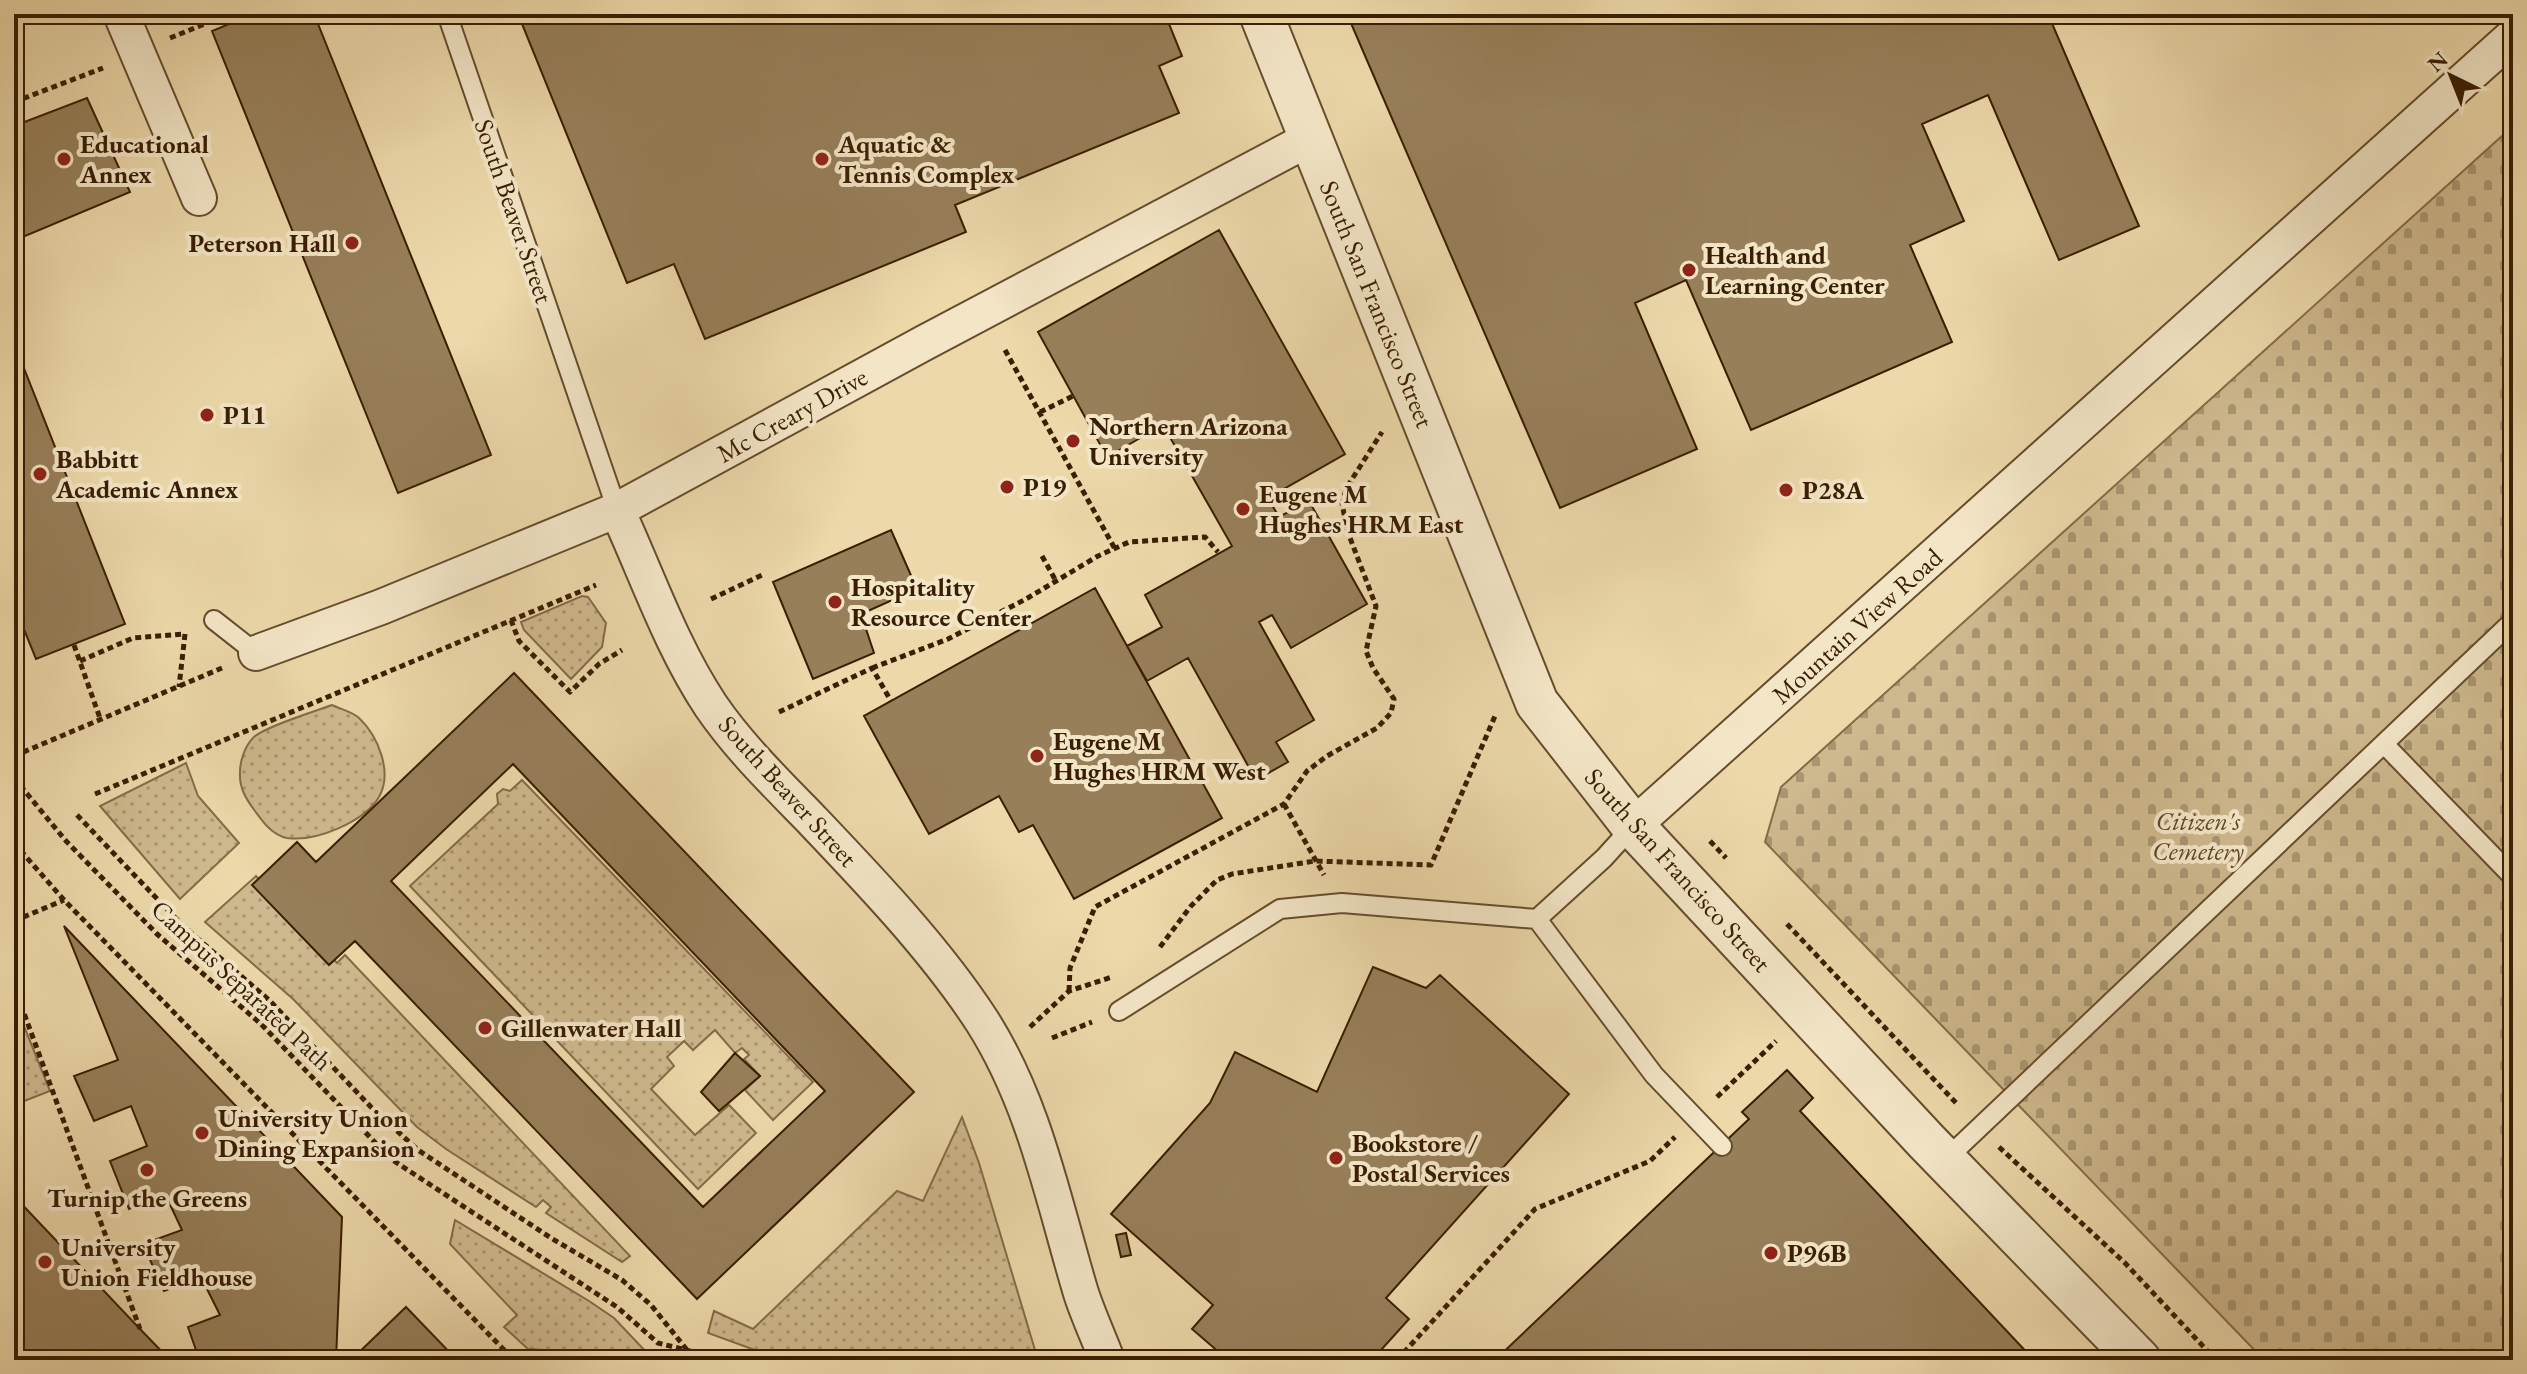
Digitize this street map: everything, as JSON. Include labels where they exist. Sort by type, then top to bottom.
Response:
[{"type":"street","points":[[121,14],[199,198]]},
{"type":"street","name":"South San Francisco Street","points":[[1261,14],[1537,703],[1633,826],[1945,1160],[2139,1360]]},
{"type":"street","name":"Mountain View Road","points":[[1633,826],[2513,36]]},
{"type":"street","name":"Mc Creary Drive","points":[[256,653],[381,607],[617,510],[1311,138]]},
{"type":"street","name":"South Beaver Street","points":[[617,510],[670,631],[711,705],[756,762],[906,923],[960,990],[1000,1052],[1022,1098],[1040,1147],[1082,1296],[1107,1360]]},
{"type":"lane","name":"South Beaver Street","points":[[447,14],[617,510]]},
{"type":"lane","points":[[214,620],[256,653]]},
{"type":"lane","points":[[1945,1160],[2513,621]]},
{"type":"lane","points":[[2384,744],[2513,877]]},
{"type":"lane","name":"Mountain View Road","points":[[1537,919],[1604,858],[1633,826]]},
{"type":"lane","points":[[1119,1011],[1280,909],[1342,903],[1537,919],[1654,1075],[1722,1146]]},
{"type":"path","points":[[1005,350],[1115,549]]},
{"type":"path","points":[[1040,412],[1073,396]]},
{"type":"path","points":[[1069,991],[1070,968],[1095,907],[1284,804],[1307,771],[1377,728],[1391,713],[1394,699],[1373,668],[1366,651],[1376,606],[1347,530],[1342,503],[1347,487],[1386,426]]},
{"type":"path","points":[[779,712],[872,668],[948,639],[1129,542],[1205,537],[1218,552]]},
{"type":"path","points":[[1042,556],[1056,581]]},
{"type":"path","points":[[711,599],[762,575]]},
{"type":"path","points":[[95,794],[596,585]]},
{"type":"path","points":[[511,620],[519,641],[570,692],[599,664],[622,650]]},
{"type":"path","points":[[80,661],[133,638],[185,634],[179,687]]},
{"type":"path","points":[[74,645],[101,721]]},
{"type":"path","points":[[14,756],[256,653]]},
{"type":"path","points":[[872,668],[891,701]]},
{"type":"path","points":[[1431,865],[1495,716]]},
{"type":"path","name":"Campus Separated Path","points":[[14,778],[66,841],[157,934],[261,1024],[391,1159],[617,1307],[658,1343],[726,1360]]},
{"type":"path","points":[[1284,804],[1342,903]]},
{"type":"path","points":[[77,815],[183,926],[269,1000],[371,1107],[418,1150],[551,1238],[622,1280],[651,1305],[695,1360]]},
{"type":"path","points":[[14,843],[64,900],[514,1360]]},
{"type":"path","points":[[14,921],[64,900]]},
{"type":"path","points":[[14,986],[140,1329]]},
{"type":"path","points":[[1052,1038],[1119,1011]]},
{"type":"path","points":[[1397,1360],[1535,1209],[1650,1161],[1781,1036]]},
{"type":"green space","name":"Citizen's Cemetery","points":[[2513,126],[2513,1360],[2264,1360],[1765,842],[1781,787]]},
{"type":"green space","points":[[582,596],[588,597],[606,623],[602,647],[571,679],[524,630],[521,622]]},
{"type":"green space","points":[[332,705],[356,716],[372,734],[384,766],[383,787],[372,806],[351,822],[312,837],[287,838],[265,824],[244,793],[240,768],[244,754],[250,741],[258,734]]},
{"type":"green space","points":[[186,763],[198,796],[239,843],[180,899],[100,806]]},
{"type":"green space","points":[[522,780],[813,1082],[773,1120],[745,1090],[760,1076],[744,1059],[749,1055],[742,1048],[735,1053],[715,1030],[693,1050],[684,1041],[667,1057],[674,1066],[651,1089],[695,1135],[729,1105],[756,1133],[698,1189],[410,886],[498,804],[497,794],[503,789],[510,791]]},
{"type":"green space","points":[[256,876],[337,963],[345,955],[630,1256],[622,1262],[546,1213],[551,1207],[543,1200],[536,1207],[417,1127],[293,999],[205,922]]},
{"type":"green space","points":[[14,1001],[50,1091],[14,1105]]},
{"type":"green space","points":[[962,1117],[979,1163],[1038,1360],[782,1360],[708,1333],[714,1311],[753,1329],[897,1191],[923,1201]]},
{"type":"green space","points":[[455,1220],[614,1318],[651,1357],[528,1349],[504,1327],[517,1315],[450,1244]]},
{"type":"building","points":[[14,14],[34,14],[14,22]]},
{"type":"building","name":"Peterson Hall","points":[[253,14],[314,14],[491,455],[398,493],[212,31]]},
{"type":"building","name":"Aquatic & Tennis Complex","points":[[518,14],[1165,14],[1182,56],[1159,66],[1179,113],[955,205],[966,232],[705,339],[674,264],[627,283]]},
{"type":"building","name":"Health and Learning Center","points":[[1347,14],[2048,14],[2139,226],[2059,260],[1988,95],[1922,124],[1964,221],[1910,245],[1952,342],[1751,430],[1686,280],[1635,303],[1697,449],[1560,508]]},
{"type":"building","name":"Educational Annex","points":[[87,98],[130,192],[18,239],[14,229],[14,126]]},
{"type":"building","name":"Eugene M Hughes HRM East","points":[[1219,230],[1345,454],[1268,498],[1279,517],[1309,501],[1367,604],[1291,648],[1272,615],[1259,622],[1314,720],[1276,742],[1288,762],[1256,780],[1188,658],[1147,681],[1127,646],[1162,627],[1145,595],[1232,546],[1163,425],[1107,457],[1038,332]]},
{"type":"building","name":"Babbitt Academic Annex","points":[[14,343],[125,624],[36,659],[14,605]]},
{"type":"building","name":"Hospitality Resource Center","points":[[891,530],[917,589],[861,614],[874,653],[813,679],[773,582]]},
{"type":"building","name":"Eugene M Hughes HRM West","points":[[1095,588],[1222,818],[1074,899],[1033,825],[1019,832],[999,796],[929,834],[864,716]]},
{"type":"building","name":"Gillenwater Hall","points":[[514,673],[914,1092],[697,1299],[355,941],[329,965],[252,885],[297,842],[316,862]],"holes":[[[513,764],[825,1091],[703,1207],[391,881]]]},
{"type":"building","name":"University Union Dining Expansion","points":[[64,926],[342,1217],[336,1360],[204,1360],[197,1353],[188,1327],[220,1315],[201,1277],[164,1291],[143,1244],[182,1230],[165,1194],[129,1209],[110,1161],[147,1146],[131,1106],[94,1121],[74,1076],[118,1060]]},
{"type":"building","name":"Bookstore / Postal Services","points":[[1373,967],[1426,988],[1440,975],[1569,1094],[1386,1298],[1409,1319],[1372,1360],[1228,1360],[1192,1329],[1213,1305],[1111,1214],[1210,1103],[1235,1052],[1317,1092]]},
{"type":"building","points":[[735,1053],[760,1076],[719,1111],[701,1092]]},
{"type":"building","name":"P96B","points":[[1787,1070],[1813,1098],[1800,1111],[2034,1360],[1495,1360],[1749,1119],[1742,1112]]},
{"type":"building","name":"University Union Fieldhouse","points":[[14,1196],[140,1329],[170,1360],[14,1360]]},
{"type":"building","points":[[1126,1233],[1131,1255],[1121,1257],[1116,1235]]},
{"type":"building","points":[[406,1307],[457,1360],[351,1360]]},
{"type":"place","name":"Educational Annex","points":[[64,159]]},
{"type":"place","name":"Aquatic & Tennis Complex","points":[[822,159]]},
{"type":"place","name":"Peterson Hall","points":[[352,243]]},
{"type":"place","name":"Health and Learning Center","points":[[1689,270]]},
{"type":"place","name":"P11","points":[[207,415]]},
{"type":"place","name":"Northern Arizona University","points":[[1073,441]]},
{"type":"place","name":"Babbitt Academic Annex","points":[[40,474]]},
{"type":"place","name":"P19","points":[[1007,487]]},
{"type":"place","name":"P28A","points":[[1786,490]]},
{"type":"place","name":"Eugene M Hughes HRM East","points":[[1243,509]]},
{"type":"place","name":"Hospitality Resource Center","points":[[835,602]]},
{"type":"place","name":"Eugene M Hughes HRM West","points":[[1037,756]]},
{"type":"place","name":"Gillenwater Hall","points":[[485,1028]]},
{"type":"place","name":"University Union Dining Expansion","points":[[202,1133]]},
{"type":"place","name":"Bookstore / Postal Services","points":[[1336,1158]]},
{"type":"place","name":"Turnip the Greens","points":[[147,1170]]},
{"type":"place","name":"P96B","points":[[1771,1253]]},
{"type":"place","name":"University Union Fieldhouse","points":[[45,1262]]}]
